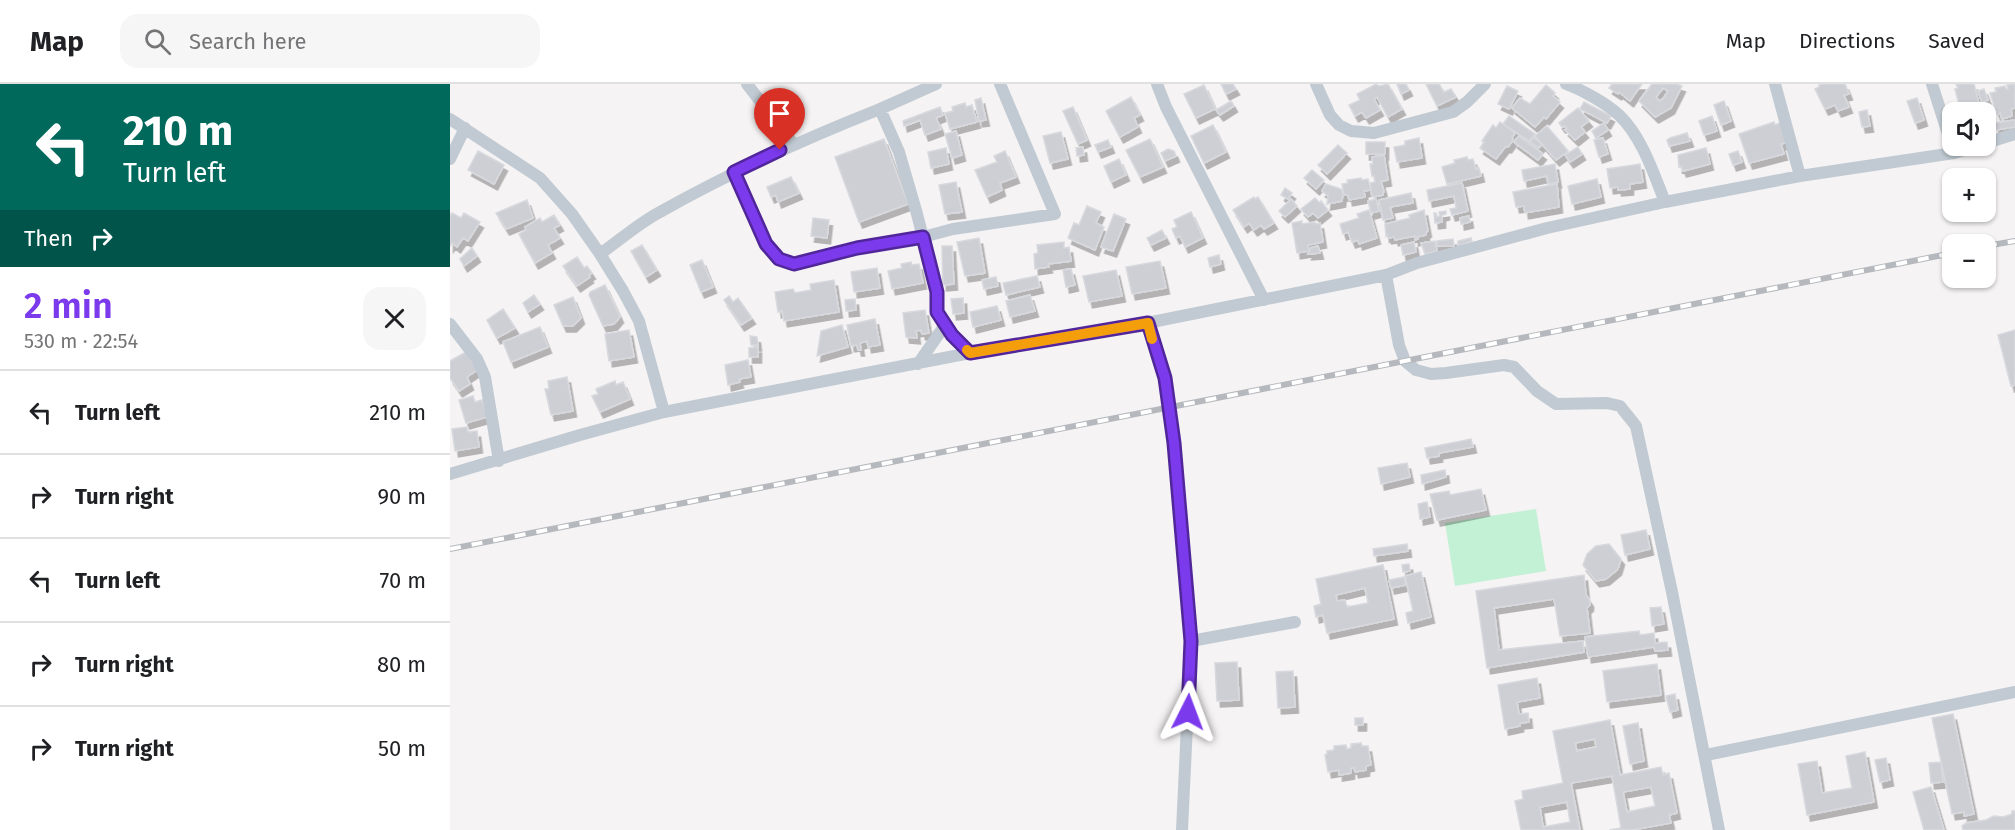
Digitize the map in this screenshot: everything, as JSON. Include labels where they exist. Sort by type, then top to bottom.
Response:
[{"type":"street","points":[[747,84],[794,145]]},
{"type":"street","points":[[600,254],[659,212],[734,172],[936,84]]},
{"type":"street","points":[[734,172],[766,244],[779,259],[794,264],[857,248],[923,237],[953,229],[1054,214],[1000,84]]},
{"type":"street","points":[[1157,84],[1166,107],[1264,300]]},
{"type":"street","points":[[1316,84],[1330,115],[1339,125],[1351,131],[1374,133],[1453,112],[1485,84]]},
{"type":"street","points":[[1566,84],[1577,88],[1618,114],[1647,157],[1665,202]]},
{"type":"street","points":[[1775,84],[1800,176]]},
{"type":"street","points":[[1932,84],[1942,115]]},
{"type":"street","points":[[880,109],[899,152],[923,237],[937,292],[937,312],[952,335],[970,353]]},
{"type":"street","points":[[450,118],[540,178],[572,214],[600,254],[639,321],[664,412]]},
{"type":"street","points":[[450,159],[465,128]]},
{"type":"street","points":[[1996,140],[2015,135]]},
{"type":"street","points":[[450,474],[664,412],[970,353],[1148,323],[1264,300],[1386,275],[1417,263],[1547,228],[1665,202],[1800,176],[1942,155]]},
{"type":"street","points":[[1386,275],[1399,345],[1405,361],[1416,370],[1431,374],[1446,373],[1504,364],[1514,367],[1537,391],[1556,404],[1620,406],[1636,426],[1706,755],[1719,830]]},
{"type":"street","points":[[1148,323],[1165,378],[1174,443],[1191,641],[1182,830]]},
{"type":"street","points":[[450,324],[477,359],[485,377],[499,461]]},
{"type":"street","points":[[918,364],[945,325]]},
{"type":"street","points":[[1191,641],[1295,622]]},
{"type":"street","points":[[1706,755],[2015,692]]},
{"type":"green space","points":[[1536,509],[1546,571],[1455,586],[1445,523]]},
{"type":"building","points":[[1221,84],[1233,84],[1236,89],[1226,94]]},
{"type":"building","points":[[1376,84],[1379,86],[1388,84],[1402,109],[1388,117],[1377,97],[1374,99],[1380,110],[1366,118],[1362,112],[1355,116],[1349,105],[1360,100],[1357,94]]},
{"type":"building","points":[[1397,84],[1406,84],[1409,90],[1401,94]]},
{"type":"building","points":[[1426,84],[1439,84],[1444,92],[1451,89],[1456,97],[1437,106]]},
{"type":"building","points":[[1612,84],[1642,84],[1630,101],[1619,92],[1618,94],[1609,88]]},
{"type":"building","points":[[1652,84],[1682,86],[1671,108],[1655,117],[1639,101]],"holes":[[[1663,88],[1668,91],[1663,99],[1659,101],[1656,97]]]},
{"type":"building","points":[[1821,84],[1845,84],[1849,94],[1844,95],[1849,107],[1838,111],[1835,105],[1825,109],[1815,89]]},
{"type":"building","points":[[1956,84],[1974,84],[1978,102],[1958,102],[1955,89],[1958,88]]},
{"type":"building","points":[[2015,84],[2015,108],[2011,109],[2012,116],[2002,119],[2000,113],[1997,114],[1996,102],[1993,102],[1990,93],[1996,92],[1995,88],[2005,86],[2008,89],[2007,85]]},
{"type":"building","points":[[1204,85],[1215,109],[1196,118],[1184,94]]},
{"type":"building","points":[[1546,85],[1555,93],[1553,96],[1560,102],[1546,119],[1544,117],[1535,127],[1512,108],[1520,98],[1530,104]]},
{"type":"building","points":[[1507,86],[1518,91],[1509,109],[1498,104]]},
{"type":"building","points":[[1984,89],[1988,100],[1982,102],[1978,91]]},
{"type":"building","points":[[1131,97],[1140,115],[1134,118],[1138,127],[1120,137],[1106,111]]},
{"type":"building","points":[[981,98],[986,120],[979,121],[975,100]]},
{"type":"building","points":[[1917,98],[1924,120],[1915,123],[1907,101]]},
{"type":"building","points":[[1231,101],[1234,106],[1220,115],[1216,110]]},
{"type":"building","points":[[1724,101],[1731,121],[1721,125],[1714,105]]},
{"type":"building","points":[[1584,102],[1611,116],[1607,123],[1580,109]]},
{"type":"building","points":[[965,103],[966,107],[972,105],[977,122],[950,129],[945,113],[953,111],[952,107]]},
{"type":"building","points":[[940,107],[943,115],[936,118],[941,129],[925,135],[920,120],[904,126],[903,121]]},
{"type":"building","points":[[1073,107],[1087,140],[1078,144],[1063,111]]},
{"type":"building","points":[[1578,108],[1589,121],[1581,127],[1585,132],[1575,140],[1565,130],[1567,129],[1565,126],[1562,127],[1559,123]]},
{"type":"building","points":[[1867,110],[1870,126],[1862,127],[1859,112]]},
{"type":"building","points":[[1509,116],[1535,134],[1529,141],[1503,124]]},
{"type":"building","points":[[1712,116],[1717,131],[1704,135],[1699,121]]},
{"type":"building","points":[[2015,120],[2015,127],[1996,130],[1996,123]]},
{"type":"building","points":[[1500,122],[1515,133],[1508,147],[1506,146],[1496,159],[1480,148],[1493,125],[1496,128]]},
{"type":"building","points":[[1774,122],[1775,125],[1782,122],[1789,142],[1781,144],[1784,154],[1749,163],[1739,134]]},
{"type":"building","points":[[1604,123],[1608,130],[1596,138],[1592,131]]},
{"type":"building","points":[[1213,125],[1226,152],[1204,163],[1191,136]]},
{"type":"building","points":[[1547,126],[1568,151],[1556,160],[1535,136]]},
{"type":"building","points":[[956,131],[962,155],[952,158],[945,134]]},
{"type":"building","points":[[1061,132],[1068,159],[1050,163],[1043,136]]},
{"type":"building","points":[[1687,133],[1690,141],[1669,146],[1667,140]]},
{"type":"building","points":[[1519,136],[1543,154],[1538,160],[1514,142]]},
{"type":"building","points":[[1533,137],[1542,144],[1539,148],[1530,142]]},
{"type":"building","points":[[1419,138],[1422,158],[1397,162],[1394,147],[1405,145],[1405,141]]},
{"type":"building","points":[[1603,138],[1608,154],[1599,157],[1594,140]]},
{"type":"building","points":[[884,139],[908,204],[859,222],[835,157]]},
{"type":"building","points":[[1150,139],[1163,167],[1140,177],[1126,150]]},
{"type":"building","points":[[1108,140],[1111,147],[1098,152],[1095,145]]},
{"type":"building","points":[[1366,142],[1385,142],[1385,154],[1366,154]]},
{"type":"building","points":[[1338,145],[1347,153],[1327,174],[1318,165]]},
{"type":"building","points":[[1083,147],[1084,155],[1077,156],[1076,148]]},
{"type":"building","points":[[1578,147],[1582,154],[1570,162],[1565,155]]},
{"type":"building","points":[[946,148],[949,164],[931,168],[928,152]]},
{"type":"building","points":[[1706,148],[1710,164],[1683,171],[1681,166],[1679,167],[1678,155]]},
{"type":"building","points":[[1168,149],[1174,151],[1176,156],[1165,161],[1161,153]]},
{"type":"building","points":[[478,151],[504,165],[494,184],[468,170]]},
{"type":"building","points":[[1005,151],[1016,177],[1000,183],[1002,190],[987,197],[975,170],[997,162],[994,156]]},
{"type":"building","points":[[1738,151],[1742,162],[1733,165],[1729,154]]},
{"type":"building","points":[[1384,155],[1388,180],[1381,181],[1383,195],[1372,197],[1370,183],[1375,182],[1370,164],[1373,164],[1372,157]]},
{"type":"building","points":[[1467,157],[1468,160],[1473,159],[1481,176],[1447,184],[1442,167],[1455,163],[1454,160]]},
{"type":"building","points":[[1119,159],[1126,175],[1111,182],[1104,166]]},
{"type":"building","points":[[1555,164],[1558,182],[1548,184],[1547,176],[1524,181],[1522,170]]},
{"type":"building","points":[[1640,164],[1643,182],[1630,184],[1630,189],[1610,188],[1607,169]]},
{"type":"building","points":[[1312,170],[1324,180],[1316,189],[1304,178]]},
{"type":"building","points":[[791,177],[799,193],[778,202],[776,195],[771,197],[767,187]]},
{"type":"building","points":[[1361,178],[1362,180],[1368,179],[1371,190],[1364,191],[1365,197],[1349,200],[1348,195],[1344,195],[1342,184],[1348,183],[1347,180]]},
{"type":"building","points":[[1597,179],[1601,197],[1572,204],[1568,186]]},
{"type":"building","points":[[956,182],[962,212],[945,214],[939,185]]},
{"type":"building","points":[[1462,183],[1468,211],[1452,215],[1450,209],[1456,208],[1454,196],[1429,201],[1427,190]]},
{"type":"building","points":[[1326,184],[1341,189],[1342,201],[1327,204],[1328,196],[1322,191]]},
{"type":"building","points":[[1557,184],[1559,207],[1525,213],[1524,206],[1516,207],[1513,192]]},
{"type":"building","points":[[1285,188],[1292,193],[1288,199],[1281,195]]},
{"type":"building","points":[[1411,193],[1413,203],[1390,207],[1393,218],[1383,220],[1379,200]]},
{"type":"building","points":[[1254,197],[1255,199],[1258,197],[1274,223],[1264,229],[1261,225],[1254,230],[1249,223],[1244,227],[1233,210]]},
{"type":"building","points":[[1315,198],[1320,203],[1321,201],[1328,210],[1318,218],[1313,213],[1308,217],[1301,209]]},
{"type":"building","points":[[1291,199],[1297,206],[1285,217],[1279,211]]},
{"type":"building","points":[[1376,199],[1379,211],[1371,213],[1368,201]]},
{"type":"building","points":[[527,200],[533,218],[506,229],[496,213]]},
{"type":"building","points":[[1087,206],[1101,212],[1096,223],[1104,227],[1095,250],[1068,238],[1074,223],[1079,225]]},
{"type":"building","points":[[1369,210],[1377,238],[1359,244],[1358,240],[1352,242],[1348,232],[1343,234],[1340,224],[1359,218],[1357,214]]},
{"type":"building","points":[[1424,210],[1428,231],[1426,235],[1417,237],[1418,239],[1415,240],[1415,236],[1395,240],[1394,237],[1386,236],[1385,224],[1410,218],[1409,215]]},
{"type":"building","points":[[1446,211],[1446,214],[1442,215],[1442,222],[1435,223],[1434,213],[1437,217],[1440,216],[1439,212]]},
{"type":"building","points":[[1191,212],[1203,238],[1185,247],[1180,236],[1176,238],[1172,229],[1177,227],[1174,220]]},
{"type":"building","points":[[452,213],[461,218],[464,213],[480,222],[468,241],[463,238],[457,247],[452,243],[450,246],[450,216]]},
{"type":"building","points":[[1114,214],[1126,219],[1113,251],[1101,247]]},
{"type":"building","points":[[554,215],[560,225],[554,228],[560,238],[548,245],[552,253],[535,263],[519,234],[526,230],[525,227],[540,218],[542,222]]},
{"type":"building","points":[[1469,216],[1470,222],[1461,224],[1460,218]]},
{"type":"building","points":[[813,218],[829,220],[827,238],[811,236]]},
{"type":"building","points":[[1302,221],[1302,224],[1320,223],[1323,242],[1308,245],[1309,251],[1297,253],[1292,223]]},
{"type":"building","points":[[1162,230],[1166,238],[1151,245],[1147,238]]},
{"type":"building","points":[[979,238],[985,273],[965,276],[957,242]]},
{"type":"building","points":[[1471,238],[1472,241],[1458,246],[1458,241]]},
{"type":"building","points":[[1453,239],[1454,246],[1436,246],[1437,241]]},
{"type":"building","points":[[1435,241],[1437,251],[1425,254],[1421,243]]},
{"type":"building","points":[[1064,242],[1064,248],[1069,247],[1071,261],[1048,264],[1049,267],[1035,269],[1034,254],[1038,253],[1037,245]]},
{"type":"building","points":[[1414,242],[1416,252],[1403,255],[1401,245]]},
{"type":"building","points":[[642,245],[657,270],[646,277],[631,251]]},
{"type":"building","points":[[942,246],[952,246],[954,284],[943,285]]},
{"type":"building","points":[[1318,246],[1320,253],[1308,254],[1311,248]]},
{"type":"building","points":[[472,248],[477,256],[464,266],[460,259]]},
{"type":"building","points":[[1219,255],[1221,264],[1210,267],[1208,258]]},
{"type":"building","points":[[577,257],[584,268],[587,266],[592,273],[577,286],[563,266]]},
{"type":"building","points":[[702,260],[713,287],[701,292],[690,265]]},
{"type":"building","points":[[1160,261],[1166,288],[1132,294],[1126,267]]},
{"type":"building","points":[[911,262],[912,265],[919,264],[923,283],[892,289],[888,271],[902,268],[901,264]]},
{"type":"building","points":[[877,268],[880,288],[854,292],[851,272]]},
{"type":"building","points":[[1071,269],[1075,285],[1066,287],[1063,270]]},
{"type":"building","points":[[1116,270],[1122,296],[1089,302],[1083,276]]},
{"type":"building","points":[[1037,276],[1040,287],[1006,295],[1003,283]]},
{"type":"building","points":[[996,277],[998,286],[984,289],[982,280]]},
{"type":"building","points":[[834,280],[839,312],[784,321],[782,311],[778,312],[775,292],[793,289],[795,293],[811,290],[810,284]]},
{"type":"building","points":[[605,285],[620,317],[614,324],[603,326],[589,295],[590,292]]},
{"type":"building","points":[[534,295],[540,304],[528,312],[523,303]]},
{"type":"building","points":[[1030,295],[1035,311],[1010,317],[1006,301]]},
{"type":"building","points":[[729,296],[733,302],[738,298],[752,318],[741,325],[724,300]]},
{"type":"building","points":[[573,297],[581,318],[573,326],[563,326],[554,305]]},
{"type":"building","points":[[963,298],[964,313],[953,314],[951,299]]},
{"type":"building","points":[[855,299],[856,310],[846,311],[845,300]]},
{"type":"building","points":[[997,306],[1001,320],[973,327],[970,312]]},
{"type":"building","points":[[503,309],[515,328],[497,338],[487,320]]},
{"type":"building","points":[[925,310],[929,333],[922,334],[921,330],[916,331],[917,338],[906,337],[903,313]]},
{"type":"building","points":[[875,319],[880,345],[868,347],[867,341],[860,343],[861,350],[858,350],[857,345],[851,346],[847,325]]},
{"type":"building","points":[[842,325],[848,347],[817,356],[821,331]]},
{"type":"building","points":[[540,327],[548,347],[511,362],[503,342]]},
{"type":"building","points":[[629,330],[634,357],[609,361],[605,334]]},
{"type":"building","points":[[2015,330],[2015,385],[2011,386],[1998,335]]},
{"type":"building","points":[[750,336],[757,337],[758,345],[751,345]]},
{"type":"building","points":[[758,347],[758,357],[749,357],[749,348]]},
{"type":"building","points":[[466,352],[477,370],[467,377],[470,384],[459,391],[450,378],[450,361]]},
{"type":"building","points":[[748,360],[751,377],[739,379],[740,382],[728,385],[725,365]]},
{"type":"building","points":[[567,377],[573,411],[551,415],[545,389],[549,389],[548,381]]},
{"type":"building","points":[[615,381],[616,385],[623,382],[630,399],[600,412],[592,396],[598,394],[596,389]]},
{"type":"building","points":[[473,396],[475,402],[482,400],[487,417],[466,423],[459,400]]},
{"type":"building","points":[[467,427],[468,432],[477,431],[479,447],[455,451],[452,429]]},
{"type":"building","points":[[1471,439],[1473,447],[1439,453],[1439,456],[1427,458],[1425,448]]},
{"type":"building","points":[[1407,463],[1410,477],[1381,484],[1378,468]]},
{"type":"building","points":[[1445,470],[1446,477],[1422,484],[1421,475]]},
{"type":"building","points":[[1481,489],[1486,510],[1437,520],[1430,494],[1449,491],[1450,495]]},
{"type":"building","points":[[1427,502],[1430,517],[1420,519],[1418,504]]},
{"type":"building","points":[[1646,530],[1650,549],[1625,555],[1621,535]]},
{"type":"building","points":[[1407,544],[1408,551],[1374,556],[1373,549]]},
{"type":"building","points":[[1609,544],[1621,559],[1618,569],[1606,579],[1596,581],[1583,565],[1587,554],[1596,546]]},
{"type":"building","points":[[1409,564],[1410,571],[1403,572],[1402,565]]},
{"type":"building","points":[[1383,565],[1394,619],[1327,633],[1323,615],[1316,617],[1314,606],[1321,604],[1316,579]],"holes":[[[1365,588],[1368,603],[1347,607],[1345,600],[1337,601],[1336,595]]]},
{"type":"building","points":[[1421,572],[1431,617],[1408,623],[1406,613],[1413,611],[1405,576]]},
{"type":"building","points":[[1584,575],[1586,595],[1590,601],[1587,608],[1590,633],[1560,636],[1554,599],[1494,608],[1499,650],[1583,641],[1584,652],[1487,668],[1476,591]]},
{"type":"building","points":[[1404,577],[1406,585],[1391,588],[1389,580]]},
{"type":"building","points":[[1661,607],[1664,624],[1652,626],[1650,608]]},
{"type":"building","points":[[1639,631],[1640,635],[1654,633],[1655,643],[1667,642],[1668,650],[1655,651],[1654,647],[1588,657],[1585,637]]},
{"type":"building","points":[[1237,662],[1239,700],[1217,701],[1215,663]]},
{"type":"building","points":[[1657,664],[1661,695],[1607,702],[1603,671]]},
{"type":"building","points":[[1293,671],[1295,707],[1278,708],[1276,672]]},
{"type":"building","points":[[1537,678],[1540,698],[1517,702],[1519,714],[1528,713],[1529,722],[1505,729],[1498,685]]},
{"type":"building","points":[[1675,694],[1678,710],[1670,712],[1666,696]]},
{"type":"building","points":[[1953,714],[1974,814],[1964,816],[1964,812],[1952,814],[1932,718]]},
{"type":"building","points":[[1355,718],[1363,718],[1363,725],[1355,725]]},
{"type":"building","points":[[1610,720],[1620,775],[1661,767],[1663,775],[1669,773],[1677,813],[1669,815],[1671,823],[1632,830],[1609,830],[1621,828],[1612,776],[1571,783],[1580,830],[1521,830],[1515,801],[1523,799],[1522,791],[1563,783],[1553,731]],"holes":[[[1595,739],[1596,747],[1577,751],[1575,743]],[[1651,787],[1655,806],[1627,812],[1623,792]],[[1567,802],[1570,822],[1543,827],[1540,807]]]},
{"type":"building","points":[[1638,723],[1644,761],[1630,764],[1623,726]]},
{"type":"building","points":[[1361,743],[1362,746],[1368,746],[1371,765],[1366,766],[1366,770],[1355,772],[1354,768],[1351,768],[1351,773],[1339,775],[1339,770],[1328,772],[1325,755],[1327,751],[1334,750],[1334,746],[1346,745],[1347,749],[1351,748],[1351,744]]},
{"type":"building","points":[[1865,752],[1874,802],[1807,815],[1798,764],[1817,761],[1822,793],[1852,788],[1846,756]]},
{"type":"building","points":[[1886,758],[1890,780],[1880,782],[1875,760]]},
{"type":"building","points":[[1941,762],[1943,782],[1931,783],[1929,763]]},
{"type":"building","points":[[1931,787],[1944,830],[1924,830],[1913,792]]},
{"type":"building","points":[[2012,811],[2015,811],[2015,830],[1963,830],[1962,826],[1966,823],[1986,820],[1994,816],[2003,817],[2012,814]]},
{"type":"railway","points":[[1996,244],[2015,241]]},
{"type":"railway","points":[[450,549],[1942,255]]},
{"type":"slow traffic","points":[[967,350],[970,353],[1148,323],[1152,339]]},
{"type":"route","points":[[780,150],[734,172],[766,244],[779,259],[794,264],[857,248],[923,237],[937,292],[937,312],[952,335],[970,353],[1148,323],[1165,378],[1181,506],[1191,641],[1188,712]]}]
